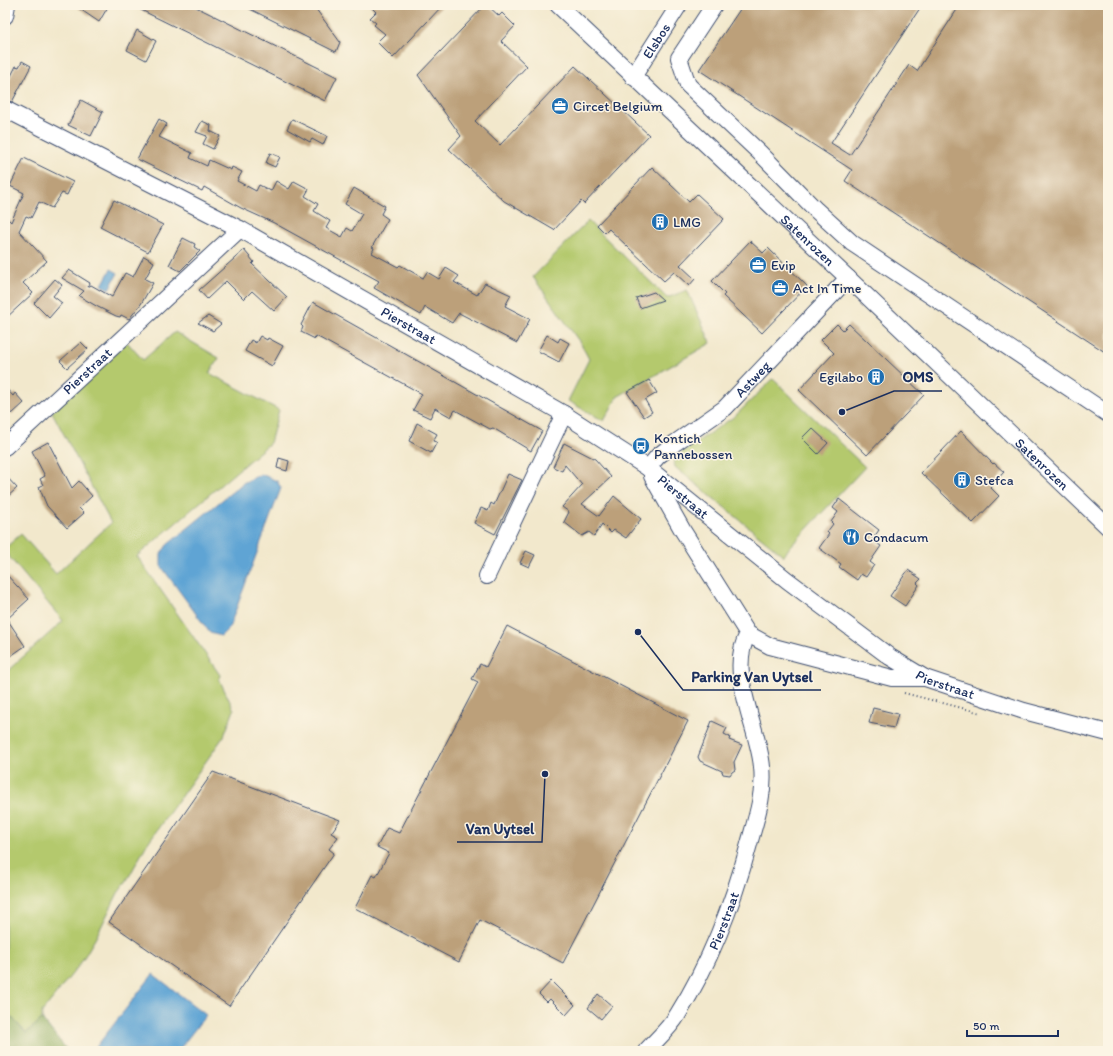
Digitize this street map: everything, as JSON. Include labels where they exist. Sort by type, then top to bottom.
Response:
[{"type":"street","points":[[5,16],[7,5]]},
{"type":"street","name":"Satenrozen","points":[[558,5],[848,278],[1108,527]]},
{"type":"street","name":"Elsbos","points":[[633,76],[680,5]]},
{"type":"street","points":[[714,5],[679,58],[688,85],[760,153],[816,210],[852,243],[1108,414]]},
{"type":"street","name":"Pierstraat","points":[[5,109],[240,229],[564,414],[648,468],[793,584],[890,657],[925,678],[1024,711],[1108,732]]},
{"type":"street","name":"Pierstraat","points":[[5,447],[240,229]]},
{"type":"street","name":"Astweg","points":[[648,468],[658,456],[675,442],[725,408],[848,278]]},
{"type":"street","points":[[487,576],[564,414]]},
{"type":"street","points":[[648,468],[683,531],[748,634],[770,646],[892,678],[925,678]]},
{"type":"street","name":"Pierstraat","points":[[646,1051],[677,1015],[709,957],[740,878],[756,822],[761,798],[762,767],[747,704],[741,665],[742,648],[748,634]]},
{"type":"path","points":[[904,693],[987,714]]},
{"type":"path","points":[[5,1042],[13,1051]]},
{"type":"green space","points":[[588,221],[667,298],[687,290],[711,343],[617,397],[604,421],[568,401],[589,359],[581,344],[533,277]]},
{"type":"green space","points":[[175,332],[219,358],[209,373],[279,410],[270,443],[137,556],[220,675],[219,679],[234,710],[224,736],[147,844],[126,882],[118,893],[95,939],[80,964],[42,1012],[42,1019],[26,1033],[5,1010],[5,673],[63,621],[5,552],[5,548],[21,534],[56,574],[111,523],[52,412],[127,342],[143,360]]},
{"type":"green space","points":[[773,379],[865,467],[789,548],[784,556],[675,467],[674,462],[679,454],[735,416]]},
{"type":"green space","points":[[5,1010],[26,1033],[42,1019],[68,1051],[5,1051]]},
{"type":"water","points":[[111,269],[118,273],[109,289],[102,285]]},
{"type":"water","points":[[261,474],[277,481],[281,488],[229,628],[221,636],[210,633],[161,566],[161,554],[167,545],[243,483]]},
{"type":"water","points":[[153,974],[206,1015],[178,1051],[93,1051]]},
{"type":"building","points":[[74,5],[109,5],[99,22]]},
{"type":"building","points":[[131,5],[192,5],[337,77],[325,101]]},
{"type":"building","points":[[242,5],[313,5],[340,42],[336,52]]},
{"type":"building","points":[[369,5],[443,5],[393,58],[377,42],[385,34],[374,25],[376,23],[370,18],[376,12]]},
{"type":"building","points":[[485,5],[487,5],[499,16],[502,13],[515,26],[501,41],[527,66],[475,121],[500,145],[575,66],[649,135],[584,204],[581,201],[554,230],[504,201],[449,149],[461,136],[418,75]]},
{"type":"building","points":[[743,5],[922,5],[831,143],[850,155],[909,65],[917,71],[960,5],[1108,5],[1108,354],[845,181],[852,170],[699,70]]},
{"type":"building","points":[[137,30],[156,41],[146,60],[127,50]]},
{"type":"building","points":[[22,61],[31,66],[12,102],[5,100],[5,88],[16,66],[19,67]]},
{"type":"building","points":[[81,100],[103,112],[91,136],[68,125]]},
{"type":"building","points":[[159,119],[167,124],[159,137],[192,153],[190,158],[207,166],[209,160],[231,170],[232,167],[242,172],[237,181],[256,191],[259,185],[271,191],[276,181],[289,189],[294,181],[309,189],[305,196],[318,204],[314,211],[330,221],[326,228],[342,237],[347,228],[352,231],[362,214],[345,204],[354,188],[385,206],[381,214],[388,219],[372,247],[374,248],[372,253],[398,267],[400,265],[423,278],[427,272],[439,279],[446,268],[459,276],[454,282],[477,295],[485,283],[511,295],[505,306],[530,319],[517,343],[459,313],[452,323],[425,307],[421,315],[374,288],[379,281],[274,223],[241,208],[204,187],[202,191],[137,159]]},
{"type":"building","points":[[292,119],[327,136],[323,145],[312,139],[310,142],[287,129]]},
{"type":"building","points":[[202,121],[211,125],[210,131],[220,136],[213,149],[203,144],[207,136],[196,132]]},
{"type":"building","points":[[270,153],[280,157],[275,167],[266,163]]},
{"type":"building","points":[[24,158],[73,182],[67,195],[62,193],[52,208],[39,202],[31,218],[26,216],[19,231],[47,261],[23,283],[33,293],[5,319],[5,216],[11,222],[24,193],[10,186]]},
{"type":"building","name":"LMG","points":[[652,167],[689,202],[697,194],[724,219],[680,265],[695,279],[689,286],[674,272],[664,281],[609,229],[605,233],[597,225]]},
{"type":"building","points":[[114,200],[163,225],[148,252],[100,227]]},
{"type":"building","points":[[183,238],[195,244],[194,247],[200,251],[180,271],[169,265]]},
{"type":"building","points":[[750,241],[763,253],[768,248],[807,286],[762,333],[723,296],[725,294],[712,281]]},
{"type":"building","points":[[244,250],[254,262],[252,264],[287,297],[274,311],[252,291],[244,299],[226,281],[207,299],[199,290]]},
{"type":"building","points":[[144,256],[154,262],[145,279],[153,283],[141,304],[129,319],[121,315],[120,317],[116,316],[79,296],[84,291],[62,278],[69,270],[90,283],[88,287],[91,285],[112,297],[125,273],[133,277]]},
{"type":"building","points":[[55,279],[62,285],[53,296],[62,303],[49,318],[34,303]]},
{"type":"building","points":[[654,292],[663,300],[640,308],[636,298]]},
{"type":"building","points":[[313,302],[542,431],[531,451],[493,428],[490,429],[455,410],[451,417],[435,408],[430,418],[413,410],[422,394],[316,336],[315,339],[301,332],[303,327],[301,325]]},
{"type":"building","points":[[208,316],[221,324],[213,331],[198,323]]},
{"type":"building","points":[[837,324],[843,330],[849,324],[924,395],[867,455],[799,390],[834,353],[821,340]]},
{"type":"building","points":[[547,335],[558,342],[560,338],[569,343],[559,362],[538,351]]},
{"type":"building","points":[[260,336],[267,340],[268,338],[283,346],[272,366],[245,351],[251,340],[256,343]]},
{"type":"building","points":[[81,342],[88,349],[67,368],[60,361]]},
{"type":"building","points":[[649,380],[657,393],[645,400],[652,412],[644,417],[627,392]]},
{"type":"building","points":[[5,387],[13,396],[15,393],[24,403],[12,414],[5,406]]},
{"type":"building","points":[[417,423],[437,434],[433,441],[437,442],[431,453],[409,441]]},
{"type":"building","points":[[812,428],[828,443],[818,454],[802,438]]},
{"type":"building","name":"Stefca","points":[[961,431],[993,464],[994,463],[1004,472],[990,487],[999,496],[973,523],[921,473]]},
{"type":"building","points":[[48,442],[72,488],[79,481],[92,496],[79,508],[84,513],[67,528],[47,506],[39,487],[43,485],[40,479],[45,476],[32,451]]},
{"type":"building","points":[[564,443],[595,459],[611,477],[582,504],[599,516],[614,496],[641,519],[626,538],[614,530],[611,533],[602,524],[594,536],[589,532],[582,536],[564,522],[569,512],[562,507],[582,485],[565,465],[562,471],[553,467]]},
{"type":"building","points":[[279,458],[289,461],[287,471],[277,468]]},
{"type":"building","points":[[508,474],[522,480],[495,534],[474,523],[481,508],[488,511],[491,503],[494,505]]},
{"type":"building","points":[[5,475],[17,488],[5,499]]},
{"type":"building","name":"Condacum","points":[[839,499],[879,530],[872,540],[881,546],[870,562],[874,565],[866,577],[861,574],[857,580],[839,567],[841,564],[819,548],[829,534],[827,532],[833,524],[831,522],[838,512],[833,508]]},
{"type":"building","points":[[526,551],[535,555],[529,567],[520,563]]},
{"type":"building","points":[[908,570],[921,579],[917,583],[919,585],[905,606],[890,596]]},
{"type":"building","points":[[5,573],[29,599],[7,619],[25,646],[5,660]]},
{"type":"building","points":[[507,626],[688,721],[563,963],[480,920],[459,962],[355,908],[372,875],[376,877],[389,853],[377,847],[387,828],[399,833],[478,682],[472,679],[480,664],[486,667]]},
{"type":"building","points":[[873,708],[898,714],[894,728],[869,723]]},
{"type":"building","points":[[712,721],[727,728],[724,734],[730,737],[729,740],[742,745],[734,762],[735,770],[730,775],[723,774],[722,771],[700,761],[698,757]]},
{"type":"building","points":[[213,772],[340,820],[331,833],[338,837],[329,849],[334,853],[229,1006],[109,922]]},
{"type":"building","points":[[551,981],[575,1005],[566,1015],[550,999],[547,1002],[539,994]]},
{"type":"building","points":[[598,994],[612,1006],[601,1019],[588,1008]]},
{"type":"place","name":"Circet Belgium","points":[[560,106]]},
{"type":"place","name":"LMG","points":[[660,222]]},
{"type":"place","name":"Evip","points":[[758,265]]},
{"type":"place","name":"Act In Time","points":[[780,288]]},
{"type":"place","name":"Egilabo","points":[[876,377]]},
{"type":"place","name":"OMS","points":[[842,412]]},
{"type":"place","name":"Kontich Pannebossen","points":[[641,446]]},
{"type":"place","name":"Stefca","points":[[962,480]]},
{"type":"place","name":"Condacum","points":[[851,537]]},
{"type":"place","name":"Parking Van Uytsel","points":[[638,632]]},
{"type":"place","name":"Van Uytsel","points":[[545,774]]}]
